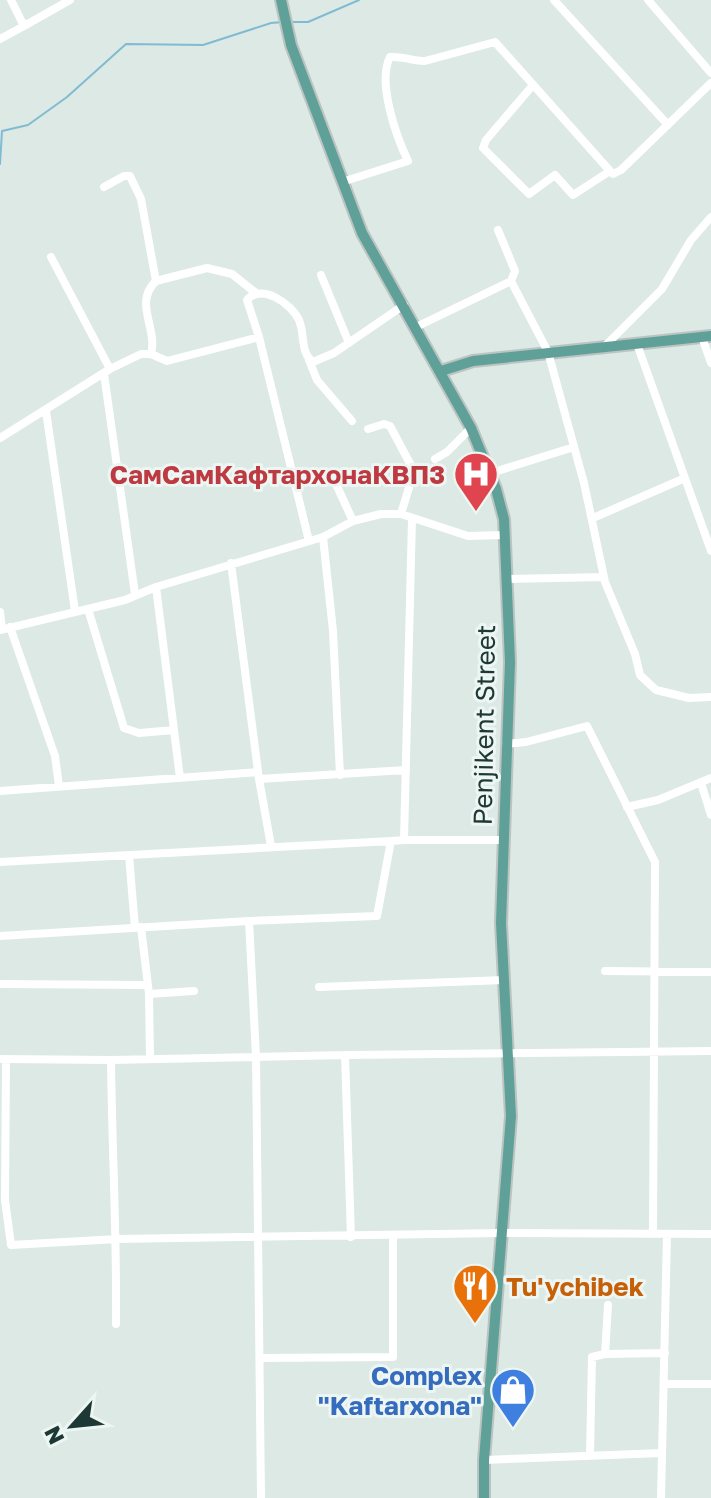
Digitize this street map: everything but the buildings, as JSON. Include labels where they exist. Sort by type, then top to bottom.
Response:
[{"type":"main road","name":"Penjikent Street","points":[[281,0],[291,45],[362,233],[471,428],[501,504],[510,662],[501,923],[511,1116],[484,1460],[484,1498]]},
{"type":"main road","points":[[441,371],[473,361],[706,337]]},
{"type":"street","points":[[11,0],[24,26]]},
{"type":"street","points":[[0,39],[70,0]]},
{"type":"street","points":[[554,0],[668,125]]},
{"type":"street","points":[[648,0],[711,73]]},
{"type":"street","points":[[342,182],[408,161],[391,114],[385,68],[390,57],[403,56],[425,61],[495,42],[613,174],[711,83]]},
{"type":"street","points":[[533,85],[486,140],[483,148],[529,194],[555,175],[573,195],[610,171]]},
{"type":"street","points":[[104,187],[127,175],[134,184],[141,199],[156,281]]},
{"type":"street","points":[[604,347],[662,289],[691,240],[711,217]]},
{"type":"street","points":[[416,327],[511,281],[515,271],[498,230]]},
{"type":"street","points":[[51,257],[107,371],[135,594]]},
{"type":"street","points":[[151,354],[154,341],[144,301],[156,281],[207,268],[232,274],[256,293]]},
{"type":"street","points":[[321,275],[349,343]]},
{"type":"street","points":[[511,281],[548,352],[593,518],[604,577],[635,654],[640,675],[656,690],[689,698],[711,697]]},
{"type":"street","points":[[309,541],[259,337],[247,300],[256,293],[266,293],[292,309],[299,320],[306,356],[317,380],[352,421]]},
{"type":"street","points":[[309,360],[315,362],[349,343],[404,305]]},
{"type":"street","points":[[0,438],[107,371],[141,354],[151,354],[167,361],[259,337]]},
{"type":"street","points":[[706,337],[711,363]]},
{"type":"street","points":[[637,344],[711,551]]},
{"type":"street","points":[[46,411],[75,611]]},
{"type":"street","points":[[368,429],[384,424],[390,426],[414,471],[401,514]]},
{"type":"street","points":[[435,459],[447,452],[471,428]]},
{"type":"street","points":[[491,473],[574,447]]},
{"type":"street","points":[[593,518],[685,478]]},
{"type":"street","points":[[335,482],[353,521]]},
{"type":"street","points":[[4,629],[125,600],[231,563],[323,537],[353,521],[381,514],[401,514],[468,536],[505,535]]},
{"type":"street","points":[[404,840],[412,519]]},
{"type":"street","points":[[323,537],[333,631],[340,775]]},
{"type":"street","points":[[231,563],[259,779]]},
{"type":"street","points":[[506,579],[604,577]]},
{"type":"street","points":[[156,587],[180,778]]},
{"type":"street","points":[[88,609],[124,728],[139,733],[174,730]]},
{"type":"street","points":[[0,612],[55,756],[59,786]]},
{"type":"street","points":[[506,744],[587,726],[655,862],[653,1234]]},
{"type":"street","points":[[259,779],[406,770]]},
{"type":"street","points":[[0,791],[258,772],[271,846]]},
{"type":"street","points":[[627,807],[658,800],[711,778]]},
{"type":"street","points":[[701,783],[711,815]]},
{"type":"street","points":[[0,862],[404,840],[503,840]]},
{"type":"street","points":[[0,936],[377,916],[391,841]]},
{"type":"street","points":[[129,855],[148,990],[150,1059]]},
{"type":"street","points":[[249,921],[256,1056],[261,1498]]},
{"type":"street","points":[[605,971],[711,972]]},
{"type":"street","points":[[319,987],[504,980]]},
{"type":"street","points":[[0,984],[194,991]]},
{"type":"street","points":[[11,1245],[2,1177],[3,1059],[711,1051]]},
{"type":"street","points":[[345,1055],[351,1237]]},
{"type":"street","points":[[111,1060],[112,1178],[117,1239],[116,1324]]},
{"type":"street","points":[[0,1243],[502,1233],[711,1234]]},
{"type":"street","points":[[661,1498],[667,1234]]},
{"type":"street","points":[[260,1358],[393,1357],[393,1237]]},
{"type":"street","points":[[605,1354],[608,1305]]},
{"type":"street","points":[[590,1455],[592,1357],[665,1353]]},
{"type":"street","points":[[664,1384],[711,1384]]},
{"type":"street","points":[[484,1460],[661,1453]]},
{"type":"waterway","points":[[289,22],[308,22],[359,0]]},
{"type":"waterway","points":[[0,164],[2,131],[28,125],[67,97],[126,44],[203,45],[283,22]]},
{"type":"place","name":"СамСамКафтархонаКВП3","points":[[476,513]]},
{"type":"place","name":"Tu'ychibek","points":[[475,1325]]},
{"type":"place","name":"Complex \"Kaftarxona\"","points":[[513,1429]]}]
